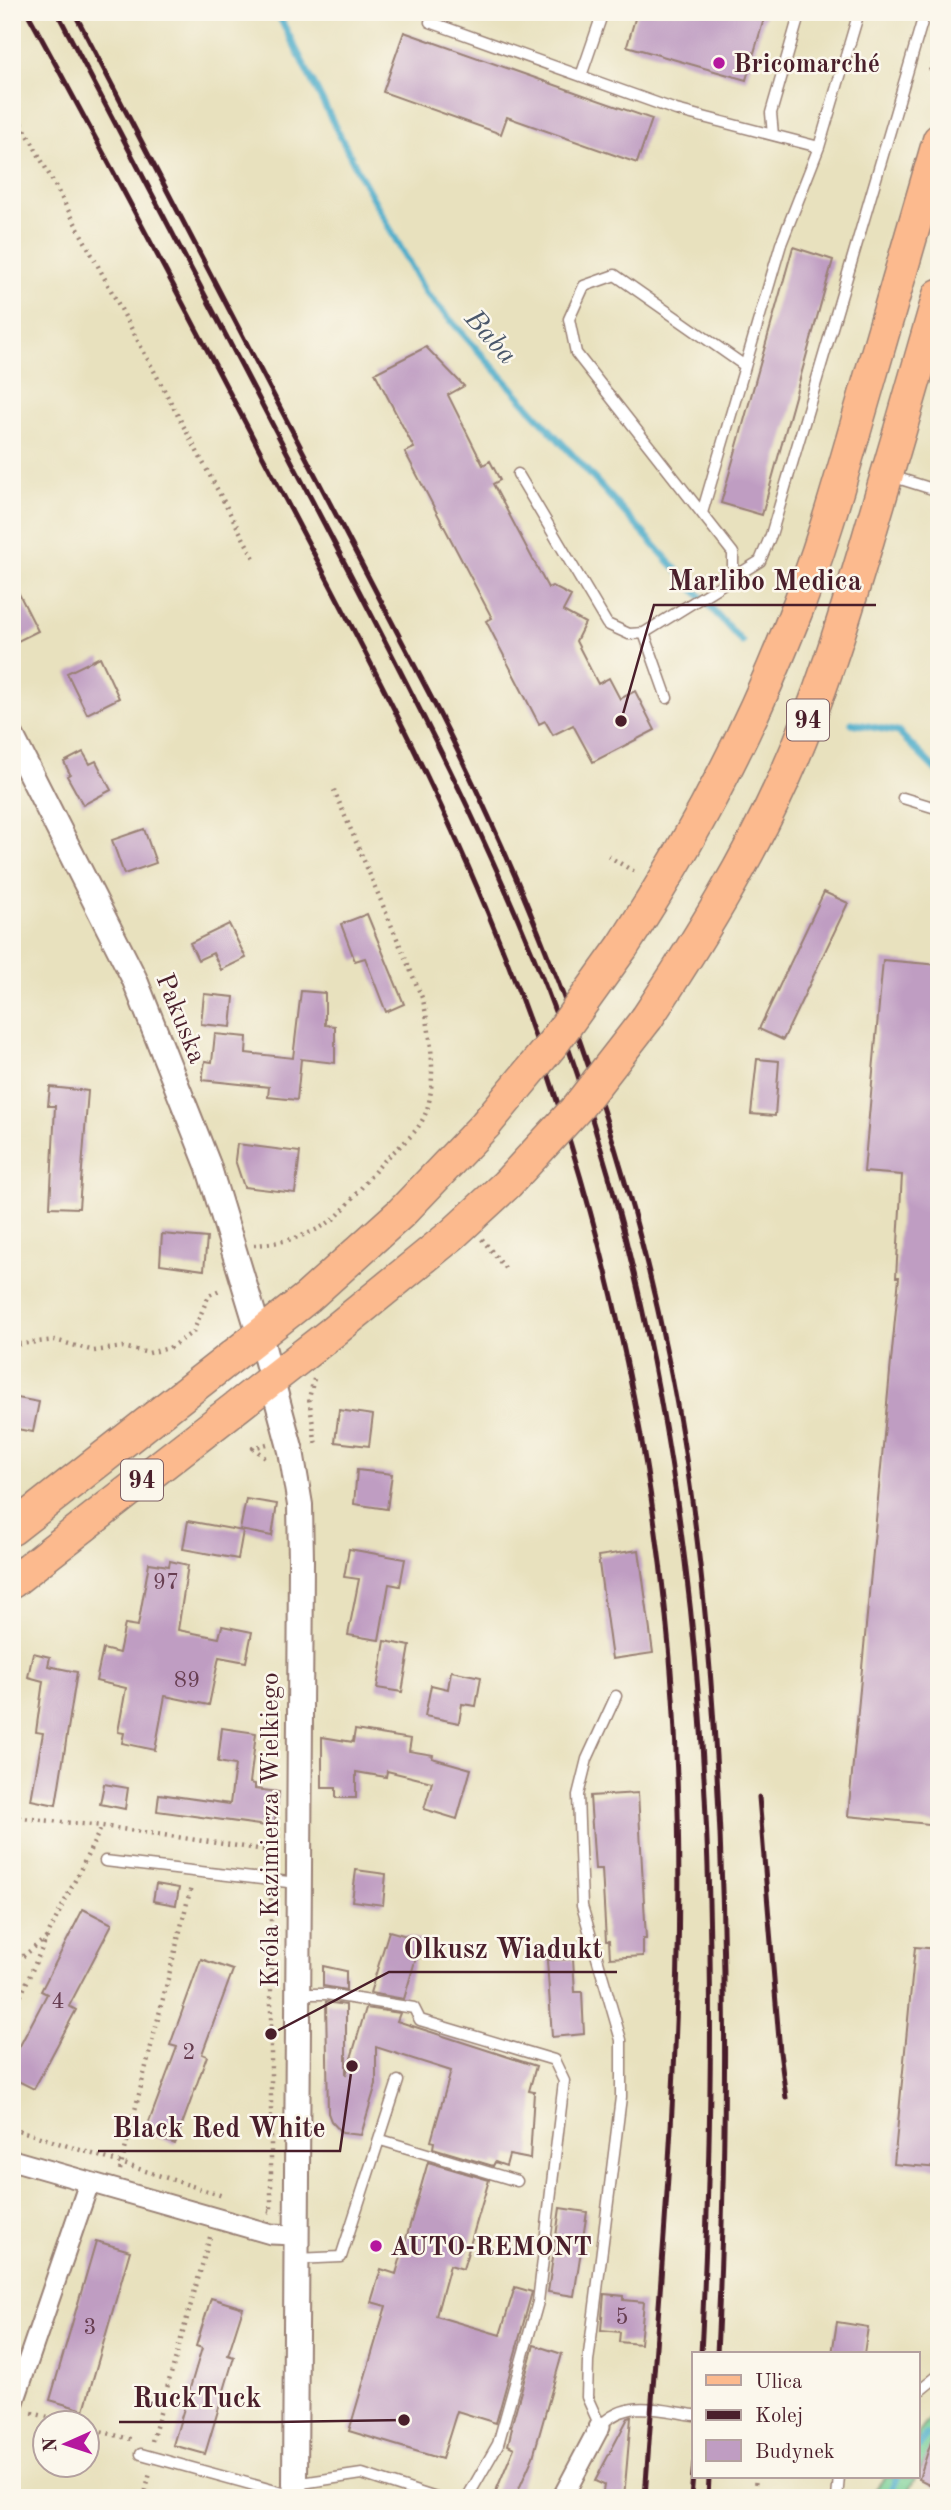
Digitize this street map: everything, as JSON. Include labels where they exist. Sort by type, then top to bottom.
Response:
[{"type":"main road","name":"94","points":[[12,1530],[308,1297],[401,1213],[486,1124],[554,1042],[623,946],[710,802],[793,621],[846,462],[939,140]]},
{"type":"main road","name":"94","points":[[12,1581],[334,1331],[453,1234],[507,1184],[584,1100],[648,1018],[723,898],[785,777],[840,634],[939,295]]},
{"type":"street","name":"Pakuska","points":[[12,737],[134,978],[208,1165],[260,1336]]},
{"type":"street","name":"Króla Kazimierza Wielkiego","points":[[260,1336],[291,1451],[300,1505],[295,2493]]},
{"type":"street","points":[[12,2160],[271,2234],[296,2247]]},
{"type":"street","points":[[13,2408],[89,2183]]},
{"type":"street","points":[[562,2498],[600,2426]]},
{"type":"lane","points":[[581,76],[603,12]]},
{"type":"lane","points":[[773,135],[771,113],[800,12]]},
{"type":"lane","points":[[702,513],[781,244],[819,147],[859,12]]},
{"type":"lane","points":[[518,474],[607,624],[629,634],[644,633],[760,561],[771,535],[925,12]]},
{"type":"lane","points":[[430,22],[676,110],[819,147]]},
{"type":"lane","points":[[733,578],[733,553],[576,353],[569,319],[584,286],[615,275],[745,366]]},
{"type":"lane","points":[[887,475],[939,491]]},
{"type":"lane","points":[[644,633],[667,698]]},
{"type":"lane","points":[[903,798],[939,809]]},
{"type":"lane","points":[[616,1696],[587,1759],[578,1795],[582,1906],[621,2040],[621,2097],[588,2362],[587,2398],[600,2426],[618,2411],[635,2407],[692,2415]]},
{"type":"lane","points":[[105,1861],[297,1883]]},
{"type":"lane","points":[[298,1994],[326,1994],[414,2008],[420,2020],[554,2060],[564,2081],[538,2302],[498,2444],[467,2498]]},
{"type":"lane","points":[[296,2247],[341,2257],[398,2081]]},
{"type":"lane","points":[[381,2140],[517,2181]]},
{"type":"lane","points":[[920,2390],[939,2375]]},
{"type":"lane","points":[[141,2455],[295,2493],[362,2474],[436,2498]]},
{"type":"lane","points":[[837,2498],[839,2478]]},
{"type":"path","points":[[930,71],[939,50]]},
{"type":"path","points":[[12,105],[255,560]]},
{"type":"path","points":[[232,1245],[272,1244],[303,1236],[336,1217],[384,1161],[417,1132],[430,1098],[432,1070],[429,1030],[423,1000],[334,790]]},
{"type":"path","points":[[608,856],[642,876]]},
{"type":"path","points":[[477,1234],[505,1268]]},
{"type":"path","points":[[12,1342],[20,1344],[55,1340],[94,1351],[123,1347],[149,1353],[169,1348],[193,1332],[209,1295],[233,1286]]},
{"type":"path","points":[[316,1449],[309,1398],[320,1371]]},
{"type":"path","points":[[12,1817],[102,1826],[276,1853],[298,1849]]},
{"type":"path","points":[[12,2015],[102,1826]]},
{"type":"path","points":[[114,2191],[191,1885]]},
{"type":"path","points":[[258,2208],[271,2212],[272,1896],[259,1895]]},
{"type":"path","points":[[12,1965],[47,1937]]},
{"type":"path","points":[[12,2129],[234,2200]]},
{"type":"path","points":[[158,2443],[152,2442],[211,2235],[223,2239]]},
{"type":"path","points":[[13,2408],[32,2413]]},
{"type":"path","points":[[102,2432],[127,2438]]},
{"type":"path","points":[[144,2498],[154,2458]]},
{"type":"path","points":[[754,2498],[756,2478]]},
{"type":"green space","points":[[932,2416],[939,2426],[939,2436],[920,2470],[920,2431]]},
{"type":"green space","points":[[884,2478],[915,2478],[904,2498],[869,2498]]},
{"type":"building","name":"Bricomarché","points":[[637,12],[766,12],[746,80],[627,46]]},
{"type":"building","points":[[404,32],[652,119],[637,163],[507,117],[501,134],[383,92]]},
{"type":"building","points":[[793,247],[833,260],[762,515],[721,503]]},
{"type":"building","points":[[426,347],[464,386],[448,395],[483,465],[490,461],[500,480],[493,484],[548,588],[552,586],[571,596],[563,611],[585,623],[576,641],[598,684],[609,678],[620,699],[635,691],[655,730],[593,762],[573,725],[553,735],[545,721],[539,724],[486,621],[492,618],[405,452],[414,448],[375,373]]},
{"type":"building","points":[[12,580],[38,631],[12,644]]},
{"type":"building","points":[[100,657],[119,698],[87,714],[67,673]]},
{"type":"building","points":[[83,752],[90,764],[96,761],[111,790],[83,805],[67,776],[70,774],[64,762]]},
{"type":"building","points":[[144,829],[156,863],[124,874],[112,840]]},
{"type":"building","points":[[824,892],[848,903],[783,1040],[759,1029]]},
{"type":"building","points":[[367,914],[404,1004],[386,1012],[365,958],[355,961],[341,924]]},
{"type":"building","points":[[229,924],[246,958],[221,970],[213,953],[198,960],[190,943]]},
{"type":"building","points":[[883,960],[939,965],[939,1825],[848,1816],[899,1277],[896,1277],[902,1175],[864,1172]]},
{"type":"building","points":[[301,991],[325,993],[325,1025],[335,1026],[335,1063],[301,1059],[297,1100],[268,1097],[269,1087],[202,1080],[205,1061],[212,1062],[215,1034],[247,1037],[246,1053],[293,1058]]},
{"type":"building","points":[[204,994],[234,997],[231,1027],[201,1024]]},
{"type":"building","points":[[757,1059],[779,1061],[775,1116],[751,1114]]},
{"type":"building","points":[[50,1087],[88,1091],[79,1208],[50,1207],[55,1106],[48,1106]]},
{"type":"building","points":[[237,1144],[300,1152],[295,1193],[244,1187],[235,1160]]},
{"type":"building","points":[[162,1234],[207,1238],[204,1270],[160,1264]]},
{"type":"building","points":[[12,1397],[39,1402],[33,1432],[12,1428]]},
{"type":"building","points":[[339,1410],[373,1415],[369,1446],[335,1442]]},
{"type":"building","points":[[357,1470],[392,1474],[387,1509],[354,1504]]},
{"type":"building","points":[[246,1499],[277,1504],[272,1536],[240,1530]]},
{"type":"building","points":[[188,1521],[243,1531],[238,1559],[183,1549]]},
{"type":"building","points":[[349,1549],[405,1559],[400,1586],[389,1584],[379,1640],[348,1635],[359,1579],[344,1577]]},
{"type":"building","points":[[639,1550],[653,1653],[612,1659],[598,1556]]},
{"type":"building","points":[[170,1561],[188,1565],[178,1630],[219,1638],[222,1626],[252,1632],[246,1662],[219,1657],[209,1705],[165,1696],[155,1750],[122,1743],[124,1733],[118,1732],[126,1688],[96,1681],[103,1649],[119,1653],[125,1624],[138,1626],[149,1563],[169,1566]]},
{"type":"building","points":[[385,1641],[410,1646],[402,1692],[377,1688]]},
{"type":"building","points":[[33,1653],[50,1657],[48,1666],[77,1672],[56,1805],[31,1800],[43,1733],[36,1732],[43,1681],[28,1677]]},
{"type":"building","points":[[451,1671],[481,1677],[476,1706],[462,1704],[459,1723],[425,1716],[431,1685],[448,1689]]},
{"type":"building","points":[[222,1728],[256,1733],[250,1783],[255,1784],[255,1789],[279,1792],[274,1827],[157,1811],[159,1794],[230,1804],[235,1765],[218,1762]]},
{"type":"building","points":[[355,1730],[411,1739],[409,1751],[433,1755],[432,1758],[471,1769],[457,1819],[424,1809],[432,1782],[387,1771],[386,1777],[356,1772],[356,1798],[336,1798],[336,1788],[322,1788],[322,1737],[353,1742]]},
{"type":"building","points":[[104,1784],[128,1788],[125,1809],[100,1804]]},
{"type":"building","points":[[638,1793],[646,1939],[643,1939],[643,1956],[610,1958],[609,1941],[606,1941],[602,1869],[595,1869],[590,1796]]},
{"type":"building","points":[[356,1870],[386,1874],[383,1905],[352,1901]]},
{"type":"building","points":[[156,1884],[179,1888],[176,1905],[153,1901]]},
{"type":"building","points":[[83,1909],[112,1924],[69,2006],[76,2010],[34,2089],[12,2078],[12,2061],[47,1994],[41,1991]]},
{"type":"building","points":[[389,1931],[421,1940],[404,1999],[370,1993]]},
{"type":"building","points":[[915,1947],[939,1949],[939,2168],[894,2164]]},
{"type":"building","points":[[201,1959],[233,1970],[202,2054],[207,2056],[175,2144],[145,2133],[177,2047],[170,2045]]},
{"type":"building","points":[[573,1959],[575,1992],[582,1992],[584,2034],[552,2037],[547,1960]]},
{"type":"building","points":[[323,1966],[346,1971],[346,1990],[323,1986]]},
{"type":"building","points":[[326,2002],[346,2005],[346,2075],[366,2008],[400,2013],[397,2021],[536,2066],[529,2091],[534,2092],[530,2159],[509,2155],[506,2166],[495,2162],[493,2166],[433,2148],[434,2142],[431,2141],[451,2071],[376,2047],[376,2084],[361,2135],[342,2133],[331,2121],[328,2113]]},
{"type":"building","points":[[428,2162],[489,2180],[463,2269],[450,2265],[436,2316],[500,2335],[515,2287],[532,2292],[496,2423],[457,2411],[442,2459],[349,2431],[386,2306],[371,2302],[381,2269],[396,2274]]},
{"type":"building","points":[[560,2208],[587,2212],[574,2296],[548,2292]]},
{"type":"building","points":[[96,2241],[130,2251],[85,2408],[50,2400]]},
{"type":"building","points":[[604,2294],[644,2302],[640,2344],[619,2342],[620,2332],[601,2330]]},
{"type":"building","points":[[211,2298],[243,2308],[228,2355],[234,2357],[205,2454],[173,2445],[202,2348],[196,2346]]},
{"type":"building","points":[[837,2322],[868,2327],[864,2352],[832,2352]]},
{"type":"building","points":[[534,2345],[562,2354],[533,2457],[515,2498],[493,2498],[514,2448],[508,2445],[511,2427]]},
{"type":"building","points":[[631,2417],[624,2498],[602,2498],[604,2485],[595,2481],[628,2418]]},
{"type":"building","points":[[935,2430],[939,2431],[939,2489],[919,2479]]},
{"type":"waterway","name":"Baba","points":[[277,12],[360,175],[425,292],[742,642]]},
{"type":"waterway","name":"Baba","points":[[852,723],[898,732],[939,773]]},
{"type":"waterway","name":"Baba","points":[[920,2444],[926,2435]]},
{"type":"waterway","name":"Baba","points":[[887,2498],[897,2478]]},
{"type":"railway","points":[[27,12],[119,181],[328,580],[443,810],[494,928],[526,1011],[555,1095],[604,1266],[642,1440],[655,1528],[666,1616],[675,1726],[679,1836],[675,2057],[645,2498]]},
{"type":"railway","points":[[57,12],[362,597],[463,797],[552,1002],[577,1073],[623,1228],[658,1386],[683,1546],[699,1707],[708,1869],[710,2031],[708,2193],[701,2352]]},
{"type":"railway","points":[[74,12],[472,780],[542,940],[573,1022],[627,1188],[649,1272],[677,1405],[698,1548],[712,1692],[722,1893],[725,2047],[717,2352]]},
{"type":"railway","points":[[759,1797],[786,2098]]},
{"type":"railway","points":[[691,2498],[693,2478]]},
{"type":"railway","points":[[708,2498],[709,2478]]},
{"type":"place","name":"Bricomarché","points":[[719,63]]},
{"type":"place","name":"Marlibo Medica","points":[[621,721]]},
{"type":"place","name":"Olkusz Wiadukt","points":[[271,2034]]},
{"type":"place","name":"Black Red White","points":[[352,2066]]},
{"type":"place","name":"AUTO-REMONT","points":[[376,2246]]},
{"type":"place","name":"RuckTuck","points":[[404,2420]]}]
